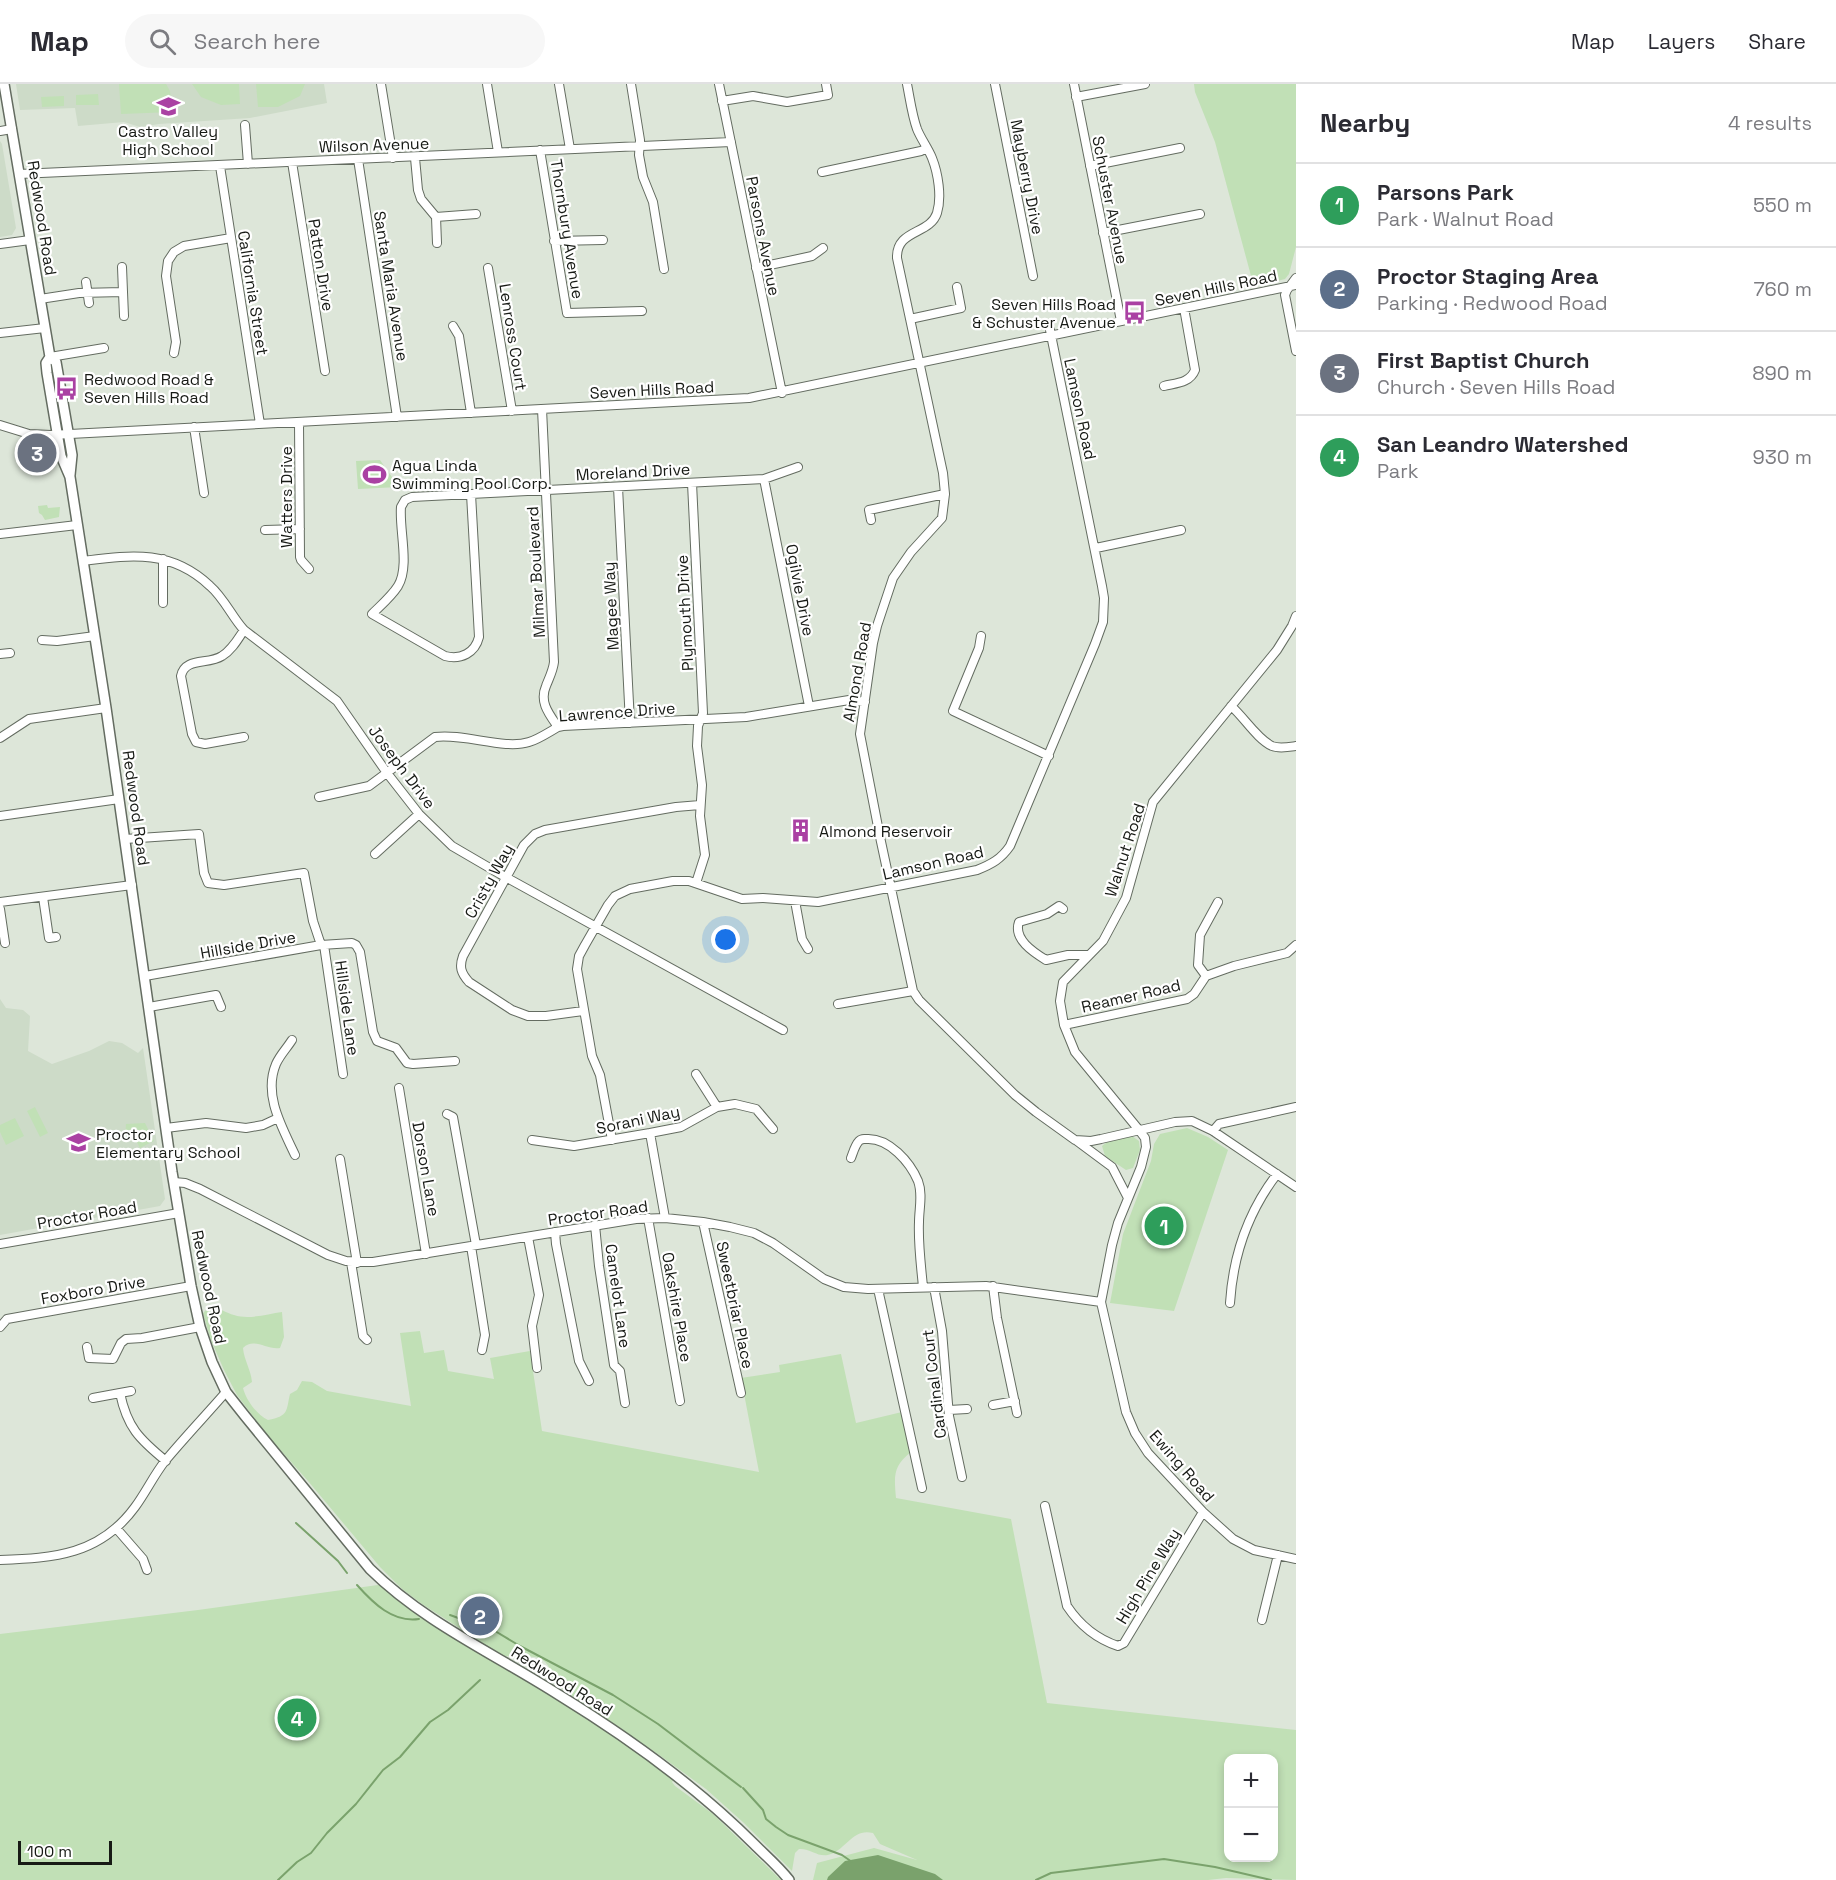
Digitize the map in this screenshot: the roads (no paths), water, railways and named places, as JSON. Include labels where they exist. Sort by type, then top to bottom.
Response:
[{"type":"main road","name":"Redwood Road","points":[[4,84],[50,357],[56,362],[72,455],[70,477],[106,708],[174,1182],[191,1286],[208,1352],[226,1392],[370,1569],[385,1584],[426,1615],[481,1650],[560,1695],[683,1780],[740,1830],[789,1880]]},
{"type":"main road","name":"Redwood Road","points":[[50,357],[46,363],[57,434],[61,456],[70,477]]},
{"type":"street","points":[[381,84],[393,158]]},
{"type":"street","points":[[487,84],[498,152]]},
{"type":"street","points":[[559,84],[570,149]]},
{"type":"street","points":[[631,84],[640,146],[639,155],[643,177],[653,202],[664,269]]},
{"type":"street","name":"Parsons Avenue","points":[[719,84],[782,393]]},
{"type":"street","points":[[722,101],[753,96],[791,102],[828,95],[826,84]]},
{"type":"street","name":"Almond Road","points":[[907,84],[918,130],[932,159],[937,179],[938,210],[932,221],[902,240],[896,253],[943,473],[945,495],[942,518],[910,552],[893,578],[873,643],[860,734],[913,992]]},
{"type":"street","name":"Mayberry Drive","points":[[995,84],[1033,276]]},
{"type":"street","name":"Schuster Avenue","points":[[1074,84],[1121,321]]},
{"type":"street","points":[[1076,97],[1145,84]]},
{"type":"street","points":[[245,125],[248,165]]},
{"type":"street","points":[[0,131],[12,129]]},
{"type":"street","name":"Wilson Avenue","points":[[19,174],[731,142]]},
{"type":"street","points":[[822,172],[927,148]]},
{"type":"street","points":[[1090,166],[1180,148]]},
{"type":"street","name":"Thornbury Avenue","points":[[540,150],[567,313],[642,310]]},
{"type":"street","points":[[415,158],[421,199],[436,217],[437,243]]},
{"type":"street","name":"Santa Maria Avenue","points":[[358,159],[398,417]]},
{"type":"street","name":"Patton Drive","points":[[292,162],[325,371]]},
{"type":"street","name":"California Street","points":[[220,166],[260,424]]},
{"type":"street","points":[[436,217],[476,214]]},
{"type":"street","points":[[1103,233],[1200,214]]},
{"type":"street","points":[[174,353],[176,342],[165,276],[168,261],[174,252],[184,246],[231,238]]},
{"type":"street","points":[[0,244],[30,240]]},
{"type":"street","points":[[555,242],[603,240]]},
{"type":"street","points":[[756,268],[812,256],[823,248]]},
{"type":"street","points":[[122,267],[124,316]]},
{"type":"street","name":"Lenross Court","points":[[488,267],[512,411]]},
{"type":"street","points":[[1296,278],[1293,286],[1285,295],[1296,351]]},
{"type":"street","points":[[86,282],[89,303]]},
{"type":"street","name":"Seven Hills Road","points":[[0,425],[29,434],[68,434],[749,398],[920,364],[1051,333],[1293,286]]},
{"type":"street","points":[[910,319],[961,308],[957,287]]},
{"type":"street","points":[[40,299],[88,293],[123,292]]},
{"type":"street","points":[[1164,386],[1188,380],[1193,376],[1195,370],[1184,308]]},
{"type":"street","points":[[453,326],[459,336],[471,413]]},
{"type":"street","points":[[0,333],[45,328]]},
{"type":"street","name":"Lamson Road","points":[[612,1140],[600,1075],[592,1056],[577,969],[579,956],[595,927],[610,902],[622,892],[674,881],[696,883],[733,897],[818,902],[977,870],[992,864],[1004,855],[1010,846],[1095,644],[1102,622],[1104,598],[1096,548],[1051,333]]},
{"type":"street","points":[[50,357],[104,348]]},
{"type":"street","name":"Milmar Boulevard","points":[[542,409],[554,662],[543,698],[548,712],[558,727]]},
{"type":"street","name":"Watters Drive","points":[[299,422],[300,556],[309,569]]},
{"type":"street","points":[[194,427],[204,493]]},
{"type":"street","name":"Moreland Drive","points":[[471,494],[479,631],[477,643],[470,652],[452,658],[372,614],[390,596],[401,579],[403,566],[401,507],[405,500],[412,497],[764,479],[798,467]]},
{"type":"street","name":"Ogilvie Drive","points":[[764,479],[808,706]]},
{"type":"street","name":"Plymouth Drive","points":[[692,483],[703,713],[697,737],[705,855],[696,883]]},
{"type":"street","name":"Magee Way","points":[[618,487],[630,723]]},
{"type":"street","points":[[871,520],[869,510],[945,495]]},
{"type":"street","points":[[0,534],[77,525]]},
{"type":"street","points":[[265,530],[300,529]]},
{"type":"street","points":[[1096,548],[1181,530]]},
{"type":"street","name":"Joseph Drive","points":[[83,561],[145,556],[163,559],[186,568],[212,586],[244,630],[337,701],[387,773],[419,814],[452,846],[783,1030]]},
{"type":"street","points":[[163,559],[163,603]]},
{"type":"street","name":"Walnut Road","points":[[1139,1130],[1076,1052],[1064,1025],[1060,1001],[1063,982],[1102,941],[1126,898],[1153,802],[1277,650],[1296,616]]},
{"type":"street","points":[[244,630],[231,649],[220,658],[188,665],[182,669],[181,676],[192,734],[196,742],[205,744],[244,737]]},
{"type":"street","points":[[42,640],[57,641],[95,636]]},
{"type":"street","points":[[981,636],[979,648],[953,711],[1049,756]]},
{"type":"street","points":[[0,654],[10,653]]},
{"type":"street","name":"Lawrence Drive","points":[[319,797],[369,786],[435,737],[525,743],[558,727],[746,717],[849,700],[865,702]]},
{"type":"street","points":[[1231,706],[1263,739],[1273,746],[1286,748],[1296,746]]},
{"type":"street","points":[[0,738],[28,719],[106,708]]},
{"type":"street","points":[[0,816],[119,800]]},
{"type":"street","name":"Cristy Way","points":[[583,1011],[528,1016],[512,1010],[463,976],[460,964],[463,956],[524,845],[540,832],[676,807],[700,805]]},
{"type":"street","points":[[375,854],[419,814]]},
{"type":"street","name":"Hillside Lane","points":[[125,839],[200,834],[204,873],[208,883],[224,885],[304,873],[313,921],[322,945],[343,1074]]},
{"type":"street","points":[[0,902],[132,885]]},
{"type":"street","points":[[43,897],[49,938],[56,938]]},
{"type":"street","points":[[795,901],[802,939],[808,949]]},
{"type":"street","points":[[1218,902],[1200,935],[1198,965],[1206,976],[1234,966],[1287,953],[1296,945]]},
{"type":"street","points":[[1063,909],[1059,906],[1047,914],[1019,922],[1017,928],[1020,938],[1032,951],[1046,960],[1068,955],[1088,955]]},
{"type":"street","points":[[0,909],[5,943]]},
{"type":"street","name":"Hillside Drive","points":[[145,976],[347,942],[356,945],[360,952],[373,1032],[377,1041],[396,1048],[407,1063],[455,1061]]},
{"type":"street","name":"Reamer Road","points":[[1064,1025],[1187,999],[1194,994],[1206,976]]},
{"type":"street","points":[[838,1004],[913,992],[1015,1095],[1112,1167],[1128,1198]]},
{"type":"street","points":[[149,1007],[216,995],[221,1007]]},
{"type":"street","points":[[292,1040],[277,1062],[273,1075],[272,1096],[278,1118],[295,1155]]},
{"type":"street","points":[[696,1074],[717,1107]]},
{"type":"street","name":"Dorson Lane","points":[[399,1088],[426,1254]]},
{"type":"street","name":"Sorani Way","points":[[532,1140],[574,1146],[612,1140],[681,1127],[717,1107],[735,1104],[756,1109],[773,1129]]},
{"type":"street","points":[[1213,1131],[1219,1125],[1296,1107]]},
{"type":"street","points":[[447,1114],[453,1117],[474,1246],[485,1335],[482,1350]]},
{"type":"street","points":[[166,1128],[206,1123],[252,1128],[278,1118]]},
{"type":"street","points":[[1075,1140],[1091,1141],[1175,1122],[1192,1121],[1213,1131],[1296,1187]]},
{"type":"street","points":[[1101,1302],[1118,1223],[1141,1167],[1146,1147],[1139,1130]]},
{"type":"street","points":[[650,1133],[664,1218]]},
{"type":"street","points":[[851,1158],[858,1142],[862,1139],[873,1138],[887,1144],[906,1163],[918,1182],[921,1198],[919,1242],[923,1287]]},
{"type":"street","points":[[340,1159],[363,1336],[367,1340]]},
{"type":"street","points":[[1230,1303],[1234,1264],[1243,1235],[1250,1217],[1277,1174]]},
{"type":"street","name":"Proctor Road","points":[[174,1182],[200,1189],[328,1255],[354,1262],[373,1262],[426,1254],[595,1225],[664,1218],[730,1227],[764,1237],[833,1284],[855,1289],[993,1286],[1101,1302]]},
{"type":"street","name":"Proctor Road","points":[[0,1244],[179,1213]]},
{"type":"street","name":"Oakshire Place","points":[[648,1218],[680,1401]]},
{"type":"street","name":"Sweetbriar Place","points":[[703,1222],[741,1393]]},
{"type":"street","name":"Camelot Lane","points":[[595,1225],[614,1365],[620,1371],[625,1403]]},
{"type":"street","points":[[555,1232],[579,1361],[589,1381]]},
{"type":"street","points":[[528,1237],[539,1295],[532,1326],[537,1368]]},
{"type":"street","name":"Foxboro Drive","points":[[1,1326],[7,1319],[191,1286]]},
{"type":"street","points":[[993,1286],[1017,1413]]},
{"type":"street","name":"Cardinal Court","points":[[934,1287],[942,1330],[949,1410],[962,1477]]},
{"type":"street","points":[[878,1289],[922,1488]]},
{"type":"street","name":"Ewing Road","points":[[1101,1302],[1126,1412],[1148,1453],[1203,1512],[1239,1543],[1254,1550],[1296,1559]]},
{"type":"street","points":[[87,1347],[89,1358],[111,1359],[115,1357],[121,1342],[126,1339],[200,1327]]},
{"type":"street","points":[[93,1398],[131,1391]]},
{"type":"street","points":[[0,1560],[40,1558],[71,1553],[96,1542],[116,1528],[135,1507],[166,1461],[226,1392]]},
{"type":"street","points":[[120,1393],[123,1410],[132,1428],[147,1446],[166,1461]]},
{"type":"street","points":[[993,1405],[1015,1401]]},
{"type":"street","points":[[949,1410],[967,1409]]},
{"type":"street","name":"High Pine Way","points":[[1046,1506],[1066,1606],[1076,1619],[1118,1646],[1124,1643],[1203,1512]]},
{"type":"street","points":[[116,1528],[143,1559],[147,1570]]},
{"type":"street","points":[[1262,1620],[1278,1555]]},
{"type":"waterway","points":[[296,1523],[338,1561],[347,1573]]},
{"type":"waterway","points":[[357,1585],[377,1605],[392,1615],[419,1619]]},
{"type":"waterway","points":[[450,1615],[480,1629],[495,1631],[613,1695],[658,1724],[741,1787]]},
{"type":"waterway","points":[[278,1880],[297,1862],[311,1853],[356,1804],[383,1770],[400,1757],[430,1722],[448,1710],[480,1680]]},
{"type":"waterway","points":[[743,1788],[763,1810],[766,1819],[776,1827],[788,1835],[842,1855],[852,1862]]},
{"type":"waterway","points":[[1036,1880],[1051,1873],[1164,1859],[1215,1867],[1271,1880]]},
{"type":"place","name":"Castro Valley High School","points":[[168,106]]},
{"type":"place","name":"Seven Hills Road & Schuster Avenue","points":[[1134,313]]},
{"type":"place","name":"Redwood Road & Seven Hills Road","points":[[66,388]]},
{"type":"place","name":"First Baptist Church","points":[[37,453]]},
{"type":"place","name":"Agua Linda Swimming Pool Corp.","points":[[374,474]]},
{"type":"place","name":"Almond Reservoir","points":[[801,831]]},
{"type":"place","name":"Proctor Elementary School","points":[[78,1143]]},
{"type":"place","name":"Parsons Park","points":[[1164,1226]]},
{"type":"place","name":"Proctor Staging Area","points":[[480,1616]]},
{"type":"place","name":"San Leandro Watershed","points":[[297,1718]]}]
